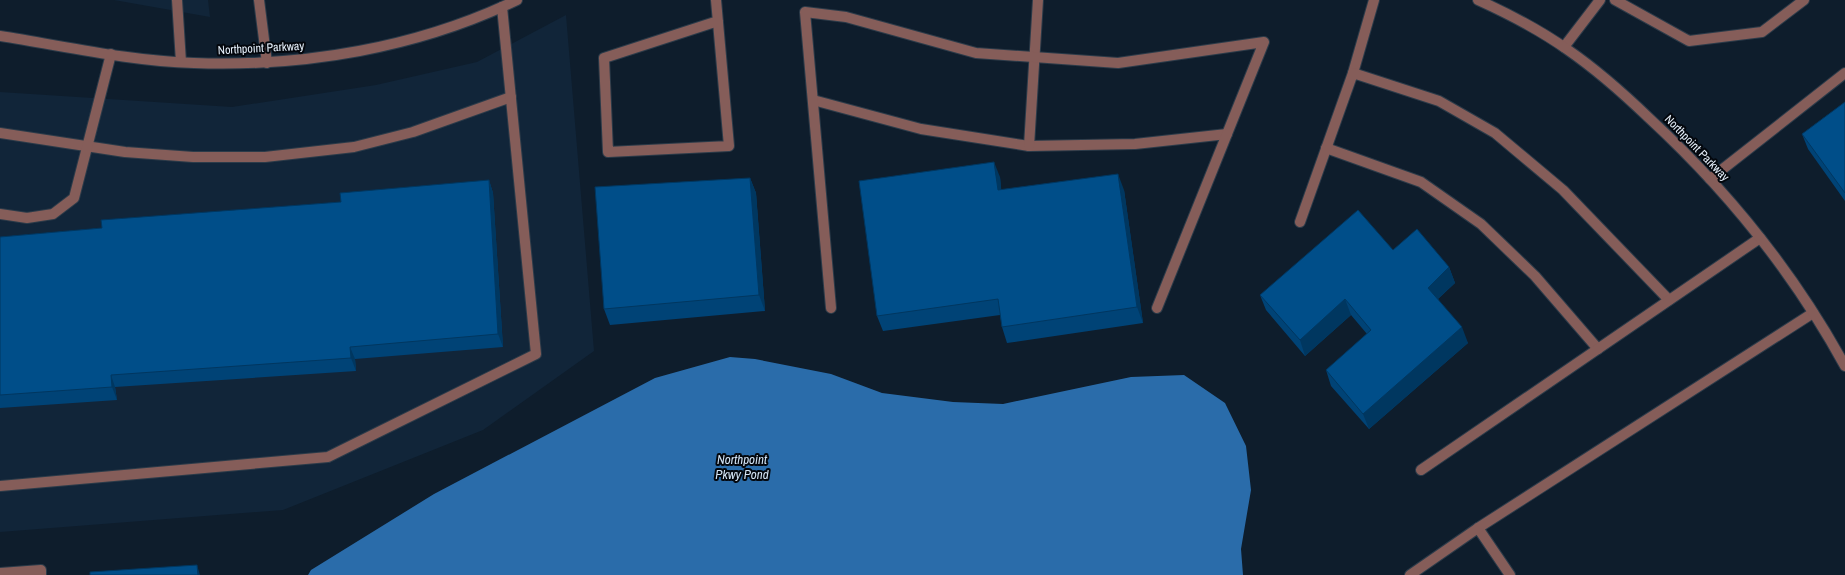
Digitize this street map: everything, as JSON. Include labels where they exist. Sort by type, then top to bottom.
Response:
[{"type":"street","points":[[177,0],[181,62]]},
{"type":"street","points":[[259,0],[266,63]]},
{"type":"street","name":"Northpoint Parkway","points":[[0,36],[145,59],[181,62],[266,63],[315,59],[387,46],[434,33],[517,0]]},
{"type":"street","points":[[716,0],[718,21],[729,146],[608,152],[604,58],[718,21]]},
{"type":"street","points":[[1029,146],[1038,0]]},
{"type":"street","points":[[1300,222],[1353,73],[1374,0]]},
{"type":"street","name":"Northpoint Parkway","points":[[1478,0],[1514,17],[1564,47],[1622,93],[1680,147],[1734,205],[1783,268],[1844,362]]},
{"type":"street","points":[[1564,47],[1600,0]]},
{"type":"street","points":[[1615,0],[1689,41],[1762,32],[1804,0]]},
{"type":"street","points":[[0,486],[328,457],[536,354],[502,7]]},
{"type":"street","points":[[831,308],[805,12],[846,17],[976,53],[1118,64],[1264,42],[1157,308]]},
{"type":"street","points":[[0,214],[28,218],[53,214],[74,198],[111,54]]},
{"type":"street","points":[[1353,73],[1439,101],[1495,133],[1563,190],[1669,300]]},
{"type":"street","points":[[1710,179],[1845,73]]},
{"type":"street","points":[[0,133],[125,152],[201,157],[265,157],[354,147],[412,132],[511,97]]},
{"type":"street","points":[[813,100],[921,129],[1029,146],[1135,144],[1227,134]]},
{"type":"street","points":[[1326,148],[1421,182],[1481,224],[1535,276],[1598,349]]},
{"type":"street","points":[[1421,470],[1760,238]]},
{"type":"street","points":[[1410,575],[1478,528],[1813,313]]},
{"type":"street","points":[[1478,528],[1510,575]]},
{"type":"street","points":[[0,573],[41,570],[41,575]]},
{"type":"shaded area","points":[[114,0],[208,0],[210,17]]},
{"type":"shaded area","points":[[566,15],[594,351],[483,430],[283,510],[0,532],[0,92],[232,107],[376,85],[477,62]]},
{"type":"water","name":"Northpoint Pkwy Pond","points":[[730,357],[755,359],[831,374],[882,393],[953,402],[1003,404],[1131,377],[1184,375],[1225,403],[1246,446],[1251,490],[1241,549],[1243,575],[308,575],[311,570],[434,494],[655,378]]},
{"type":"building","points":[[1845,102],[1845,193],[1802,134]]},
{"type":"building","points":[[994,162],[998,190],[1118,174],[1137,307],[1002,327],[998,299],[877,316],[859,181]]},
{"type":"building","points":[[750,178],[759,295],[604,309],[595,187]]},
{"type":"building","points":[[489,180],[498,334],[350,347],[351,358],[111,375],[112,387],[0,395],[0,237],[102,228],[101,220],[341,202],[340,193]]},
{"type":"building","points":[[1358,210],[1393,250],[1417,229],[1449,267],[1428,288],[1462,327],[1363,414],[1326,370],[1371,330],[1345,299],[1300,340],[1260,295]]},
{"type":"building","points":[[197,565],[198,575],[90,575],[90,572]]}]
